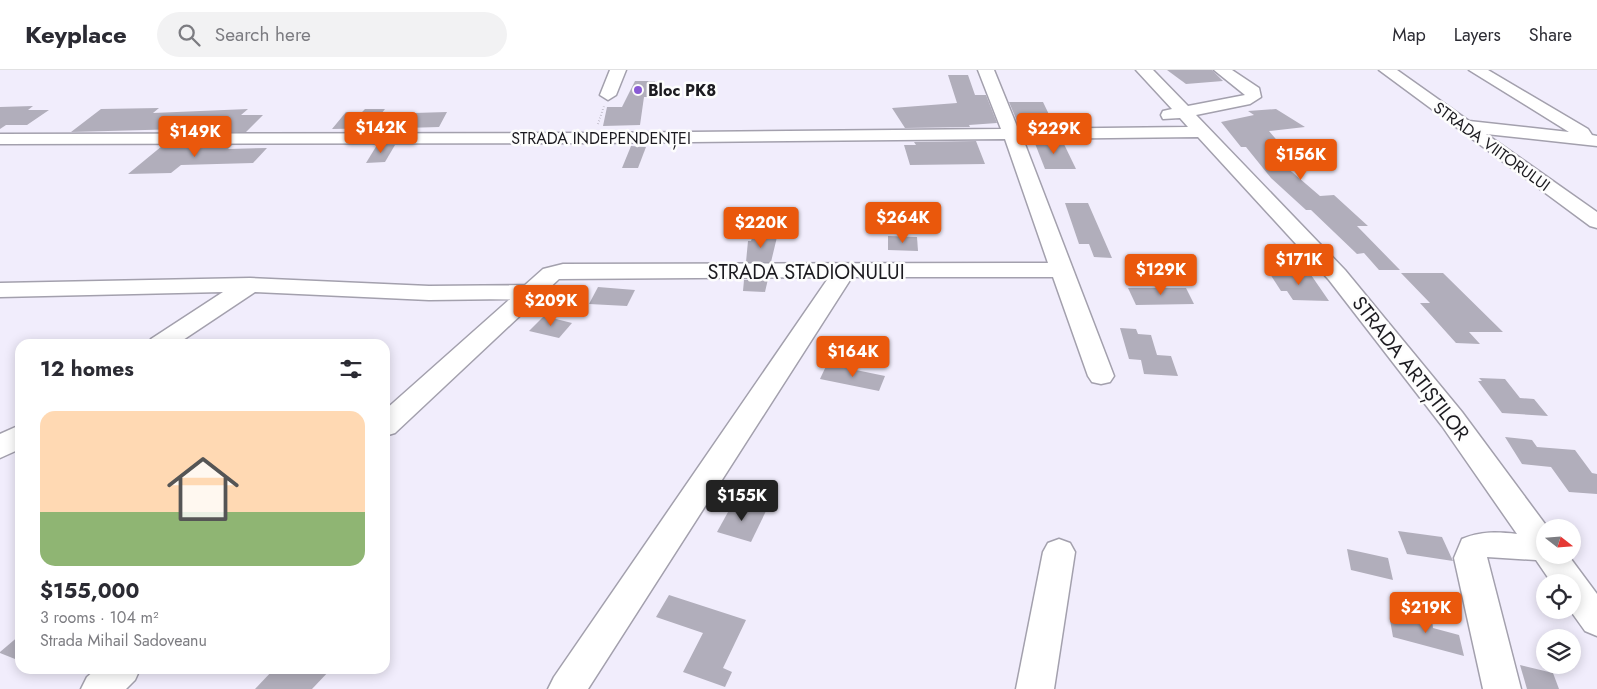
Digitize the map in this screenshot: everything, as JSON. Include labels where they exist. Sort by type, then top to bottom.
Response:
[{"type":"street","points":[[608,95],[618,70]]},
{"type":"street","points":[[986,70],[1013,134],[1060,270],[1101,376]]},
{"type":"street","name":"STRADA ARTIȘTILOR","points":[[1144,70],[1302,236],[1374,320],[1452,419],[1536,536]]},
{"type":"street","points":[[1101,133],[1182,111],[1244,101],[1253,97],[1253,91],[1222,70]]},
{"type":"street","name":"STRADA VIITORULUI","points":[[1386,70],[1597,222]]},
{"type":"street","points":[[1477,70],[1582,133],[1589,140]]},
{"type":"street","points":[[1465,126],[1589,140]]},
{"type":"street","name":"STRADA INDEPENDENȚEI","points":[[0,139],[593,138],[1202,132]]},
{"type":"street","name":"STRADA STADIONULUI","points":[[531,292],[551,274],[563,271],[844,272],[1060,270]]},
{"type":"street","points":[[567,689],[844,272]]},
{"type":"street","points":[[0,290],[250,285],[429,293],[531,292]]},
{"type":"street","points":[[168,339],[250,285]]},
{"type":"street","points":[[390,421],[531,292]]},
{"type":"street","points":[[0,448],[15,438]]},
{"type":"street","points":[[1502,689],[1470,558],[1473,548],[1482,544],[1536,547]]},
{"type":"street","points":[[1035,689],[1059,552]]},
{"type":"street","points":[[1581,599],[1597,621]]},
{"type":"street","points":[[100,689],[116,674]]},
{"type":"path","points":[[593,138],[608,95]]},
{"type":"building","points":[[1167,70],[1212,70],[1223,81],[1186,84]]},
{"type":"building","points":[[948,75],[968,75],[975,95],[986,95],[997,123],[969,125],[970,127],[905,128],[892,108],[957,103]]},
{"type":"building","points":[[635,81],[655,81],[649,97],[644,97],[640,125],[603,126],[607,107],[622,107]]},
{"type":"building","points":[[1009,102],[1043,102],[1055,127],[1028,127],[1025,121],[1017,121]]},
{"type":"building","points":[[33,106],[28,110],[49,110],[27,125],[6,125],[0,129],[0,107]]},
{"type":"building","points":[[159,108],[153,113],[248,109],[241,115],[263,115],[246,132],[179,132],[182,129],[71,132],[101,109]]},
{"type":"building","points":[[365,109],[385,109],[381,114],[447,112],[439,127],[405,128],[403,131],[385,131],[387,128],[332,129],[346,112],[362,112]]},
{"type":"building","points":[[1276,109],[1305,127],[1269,131],[1294,160],[1278,160],[1320,196],[1334,195],[1368,226],[1357,226],[1400,270],[1379,270],[1364,253],[1357,254],[1311,210],[1306,210],[1271,178],[1246,147],[1241,147],[1221,122],[1254,115],[1248,111]]},
{"type":"building","points":[[1062,140],[1076,169],[1045,169],[1034,141]]},
{"type":"building","points":[[976,141],[985,164],[910,165],[904,145],[916,145],[914,142]]},
{"type":"building","points":[[232,145],[228,149],[267,148],[253,163],[181,165],[171,173],[128,174],[162,146]]},
{"type":"building","points":[[377,145],[395,145],[385,162],[366,163]]},
{"type":"building","points":[[631,146],[646,147],[638,168],[622,168]]},
{"type":"building","points":[[1065,203],[1088,203],[1112,258],[1094,257],[1089,244],[1079,244]]},
{"type":"building","points":[[753,235],[777,237],[771,262],[746,262],[748,241],[751,241]]},
{"type":"building","points":[[888,236],[917,237],[918,251],[888,250]]},
{"type":"building","points":[[1268,271],[1309,272],[1329,301],[1293,300],[1287,291],[1281,291]]},
{"type":"building","points":[[1401,273],[1443,273],[1503,332],[1469,332],[1480,344],[1456,343],[1420,303],[1430,303]]},
{"type":"building","points":[[768,279],[765,292],[743,291],[744,280]]},
{"type":"building","points":[[598,287],[635,290],[627,306],[589,304]]},
{"type":"building","points":[[1128,288],[1186,288],[1194,304],[1136,305]]},
{"type":"building","points":[[544,316],[572,323],[559,338],[529,331]]},
{"type":"building","points":[[1120,328],[1136,329],[1138,334],[1151,335],[1157,355],[1171,356],[1178,376],[1144,374],[1141,360],[1129,359]]},
{"type":"building","points":[[827,364],[885,376],[879,391],[820,379]]},
{"type":"building","points":[[1479,378],[1505,379],[1520,398],[1534,399],[1548,416],[1502,413],[1478,381],[1482,381]]},
{"type":"building","points":[[1505,437],[1532,440],[1537,447],[1575,450],[1592,473],[1597,474],[1597,494],[1569,492],[1551,467],[1522,464]]},
{"type":"building","points":[[733,503],[766,511],[751,542],[717,532]]},
{"type":"building","points":[[1398,531],[1442,537],[1453,561],[1407,554]]},
{"type":"building","points":[[1347,549],[1388,558],[1393,580],[1351,570]]},
{"type":"building","points":[[669,595],[746,620],[723,668],[732,672],[725,687],[683,672],[703,633],[656,617]]},
{"type":"building","points":[[1404,612],[1432,619],[1433,628],[1459,635],[1464,656],[1393,637],[1390,620],[1406,624]]},
{"type":"building","points":[[15,639],[15,659],[0,652]]},
{"type":"building","points":[[1520,665],[1536,669],[1536,674],[1553,674],[1559,689],[1527,689]]},
{"type":"building","points":[[269,674],[326,674],[312,689],[255,689]]},
{"type":"place","name":"Bloc PK8","points":[[638,90]]}]
